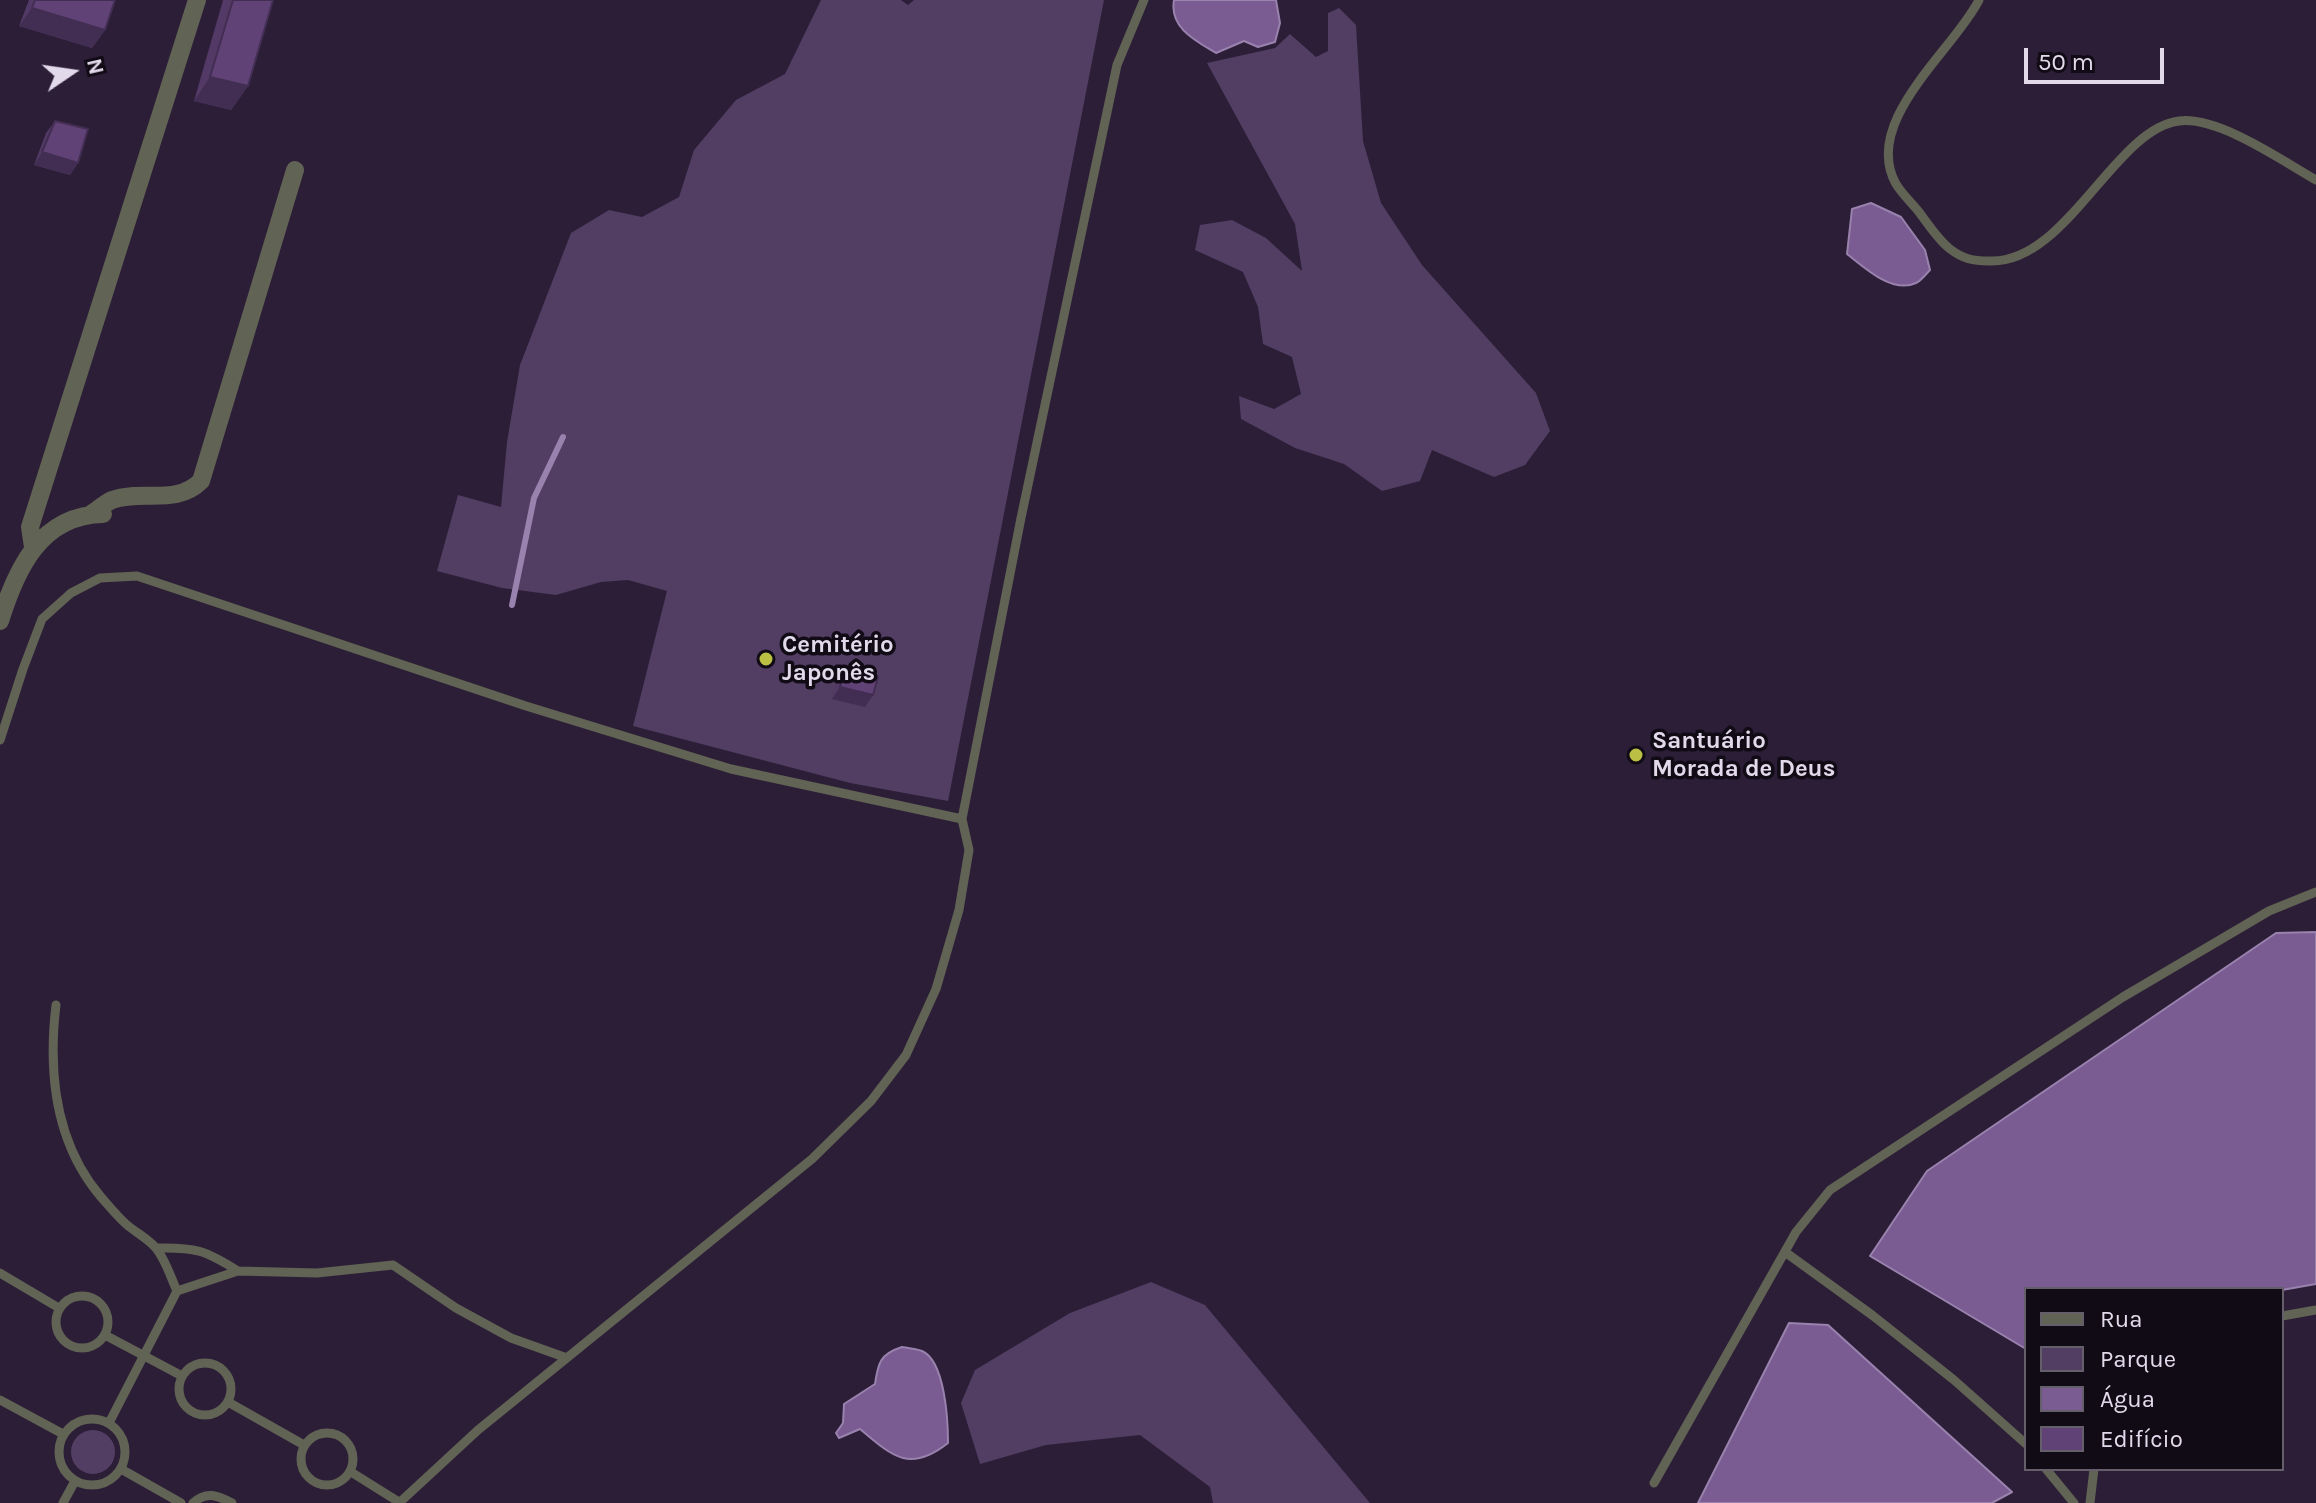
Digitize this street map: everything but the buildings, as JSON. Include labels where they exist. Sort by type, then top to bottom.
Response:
[{"type":"street","points":[[33,547],[30,527],[197,0]]},
{"type":"street","points":[[0,621],[12,588],[33,547],[50,532],[73,520],[101,514],[109,501],[134,495],[169,497],[183,494],[201,481],[295,170]]},
{"type":"lane","points":[[351,1472],[399,1503],[478,1430],[812,1159],[871,1101],[906,1055],[936,989],[959,910],[969,850],[962,819],[1021,518],[1117,65],[1144,0]]},
{"type":"lane","points":[[1979,0],[1916,86],[1894,122],[1888,154],[1895,182],[1947,248],[1967,260],[1997,262],[2024,254],[2056,230],[2151,132],[2175,121],[2199,120],[2225,130],[2316,180]]},
{"type":"lane","points":[[0,740],[42,619],[71,593],[100,578],[137,576],[526,706],[731,769],[962,819]]},
{"type":"lane","points":[[1654,1483],[1796,1232],[1830,1190],[2123,997],[2269,911],[2316,892]]},
{"type":"lane","points":[[56,1005],[51,1044],[53,1084],[77,1160],[98,1194],[125,1223],[156,1248],[177,1291]]},
{"type":"lane","points":[[156,1248],[186,1247],[209,1253],[238,1271]]},
{"type":"lane","points":[[1785,1252],[1895,1333],[2024,1442]]},
{"type":"lane","points":[[109,1423],[177,1291],[238,1271],[317,1273],[393,1265],[456,1308],[511,1338],[567,1358]]},
{"type":"lane","points":[[0,1273],[59,1308]]},
{"type":"lane","points":[[88,1296],[102,1304],[109,1319],[105,1335],[93,1346],[77,1348],[63,1340],[56,1324],[59,1308],[72,1297],[88,1296]]},
{"type":"lane","points":[[2284,1316],[2316,1310]]},
{"type":"lane","points":[[105,1335],[182,1376]]},
{"type":"lane","points":[[210,1363],[224,1371],[231,1386],[228,1402],[216,1413],[199,1415],[185,1407],[179,1392],[182,1376],[194,1364],[210,1363]]},
{"type":"lane","points":[[0,1400],[63,1434]]},
{"type":"lane","points":[[228,1402],[304,1445]]},
{"type":"lane","points":[[92,1418],[109,1423],[121,1435],[125,1452],[121,1469],[108,1481],[91,1485],[75,1481],[62,1468],[58,1451],[63,1434],[75,1422],[92,1418]]},
{"type":"lane","points":[[333,1433],[347,1441],[354,1456],[351,1472],[338,1483],[322,1485],[308,1476],[304,1469],[301,1461],[304,1445],[317,1434],[333,1433]]},
{"type":"lane","points":[[121,1469],[181,1503]]},
{"type":"lane","points":[[2048,1471],[2074,1503]]},
{"type":"lane","points":[[2090,1503],[2094,1471]]},
{"type":"lane","points":[[63,1503],[75,1481]]},
{"type":"lane","points":[[193,1503],[201,1496],[217,1495],[232,1503]]},
{"type":"green space","points":[[821,0],[901,0],[908,5],[914,0],[1104,0],[948,801],[850,783],[633,726],[667,591],[628,580],[601,582],[556,595],[502,588],[437,571],[458,495],[501,507],[507,442],[520,365],[571,233],[609,210],[642,217],[679,197],[694,150],[736,100],[785,74]]},
{"type":"green space","points":[[1339,8],[1356,25],[1363,141],[1381,203],[1422,265],[1536,393],[1550,431],[1525,465],[1494,477],[1432,450],[1420,481],[1382,491],[1344,464],[1295,448],[1241,419],[1239,396],[1274,409],[1301,394],[1292,357],[1263,344],[1258,307],[1243,272],[1195,250],[1200,225],[1232,220],[1266,238],[1302,271],[1295,224],[1207,63],[1275,48],[1290,34],[1316,57],[1328,51],[1328,13]]},
{"type":"green space","points":[[1151,1282],[1205,1305],[1370,1503],[1213,1503],[1210,1487],[1140,1435],[1046,1445],[980,1464],[961,1403],[975,1370],[1070,1313]]},
{"type":"green space","points":[[93,1430],[109,1436],[115,1452],[109,1468],[93,1474],[77,1468],[71,1452],[77,1436]]},
{"type":"water","points":[[1174,0],[1276,0],[1280,23],[1275,42],[1258,47],[1244,41],[1216,53],[1180,26]]},
{"type":"water","points":[[1871,203],[1901,217],[1925,250],[1930,270],[1918,282],[1898,285],[1888,282],[1847,254],[1852,209]]},
{"type":"water","points":[[2316,932],[2316,1284],[2284,1290],[2284,1287],[2024,1287],[2024,1348],[1870,1256],[1927,1171],[2276,933]]},
{"type":"water","points":[[1789,1323],[1828,1325],[2012,1492],[1992,1503],[1698,1503]]},
{"type":"water","points":[[902,1347],[922,1351],[936,1366],[944,1392],[947,1420],[948,1443],[935,1452],[912,1459],[892,1454],[860,1429],[839,1438],[836,1433],[843,1423],[844,1404],[875,1384],[881,1360]]},
{"type":"waterway","points":[[512,605],[534,498],[563,437]]},
{"type":"place","name":"Cemitério Japonês","points":[[766,659]]},
{"type":"place","name":"Santuário Morada de Deus","points":[[1636,755]]}]
